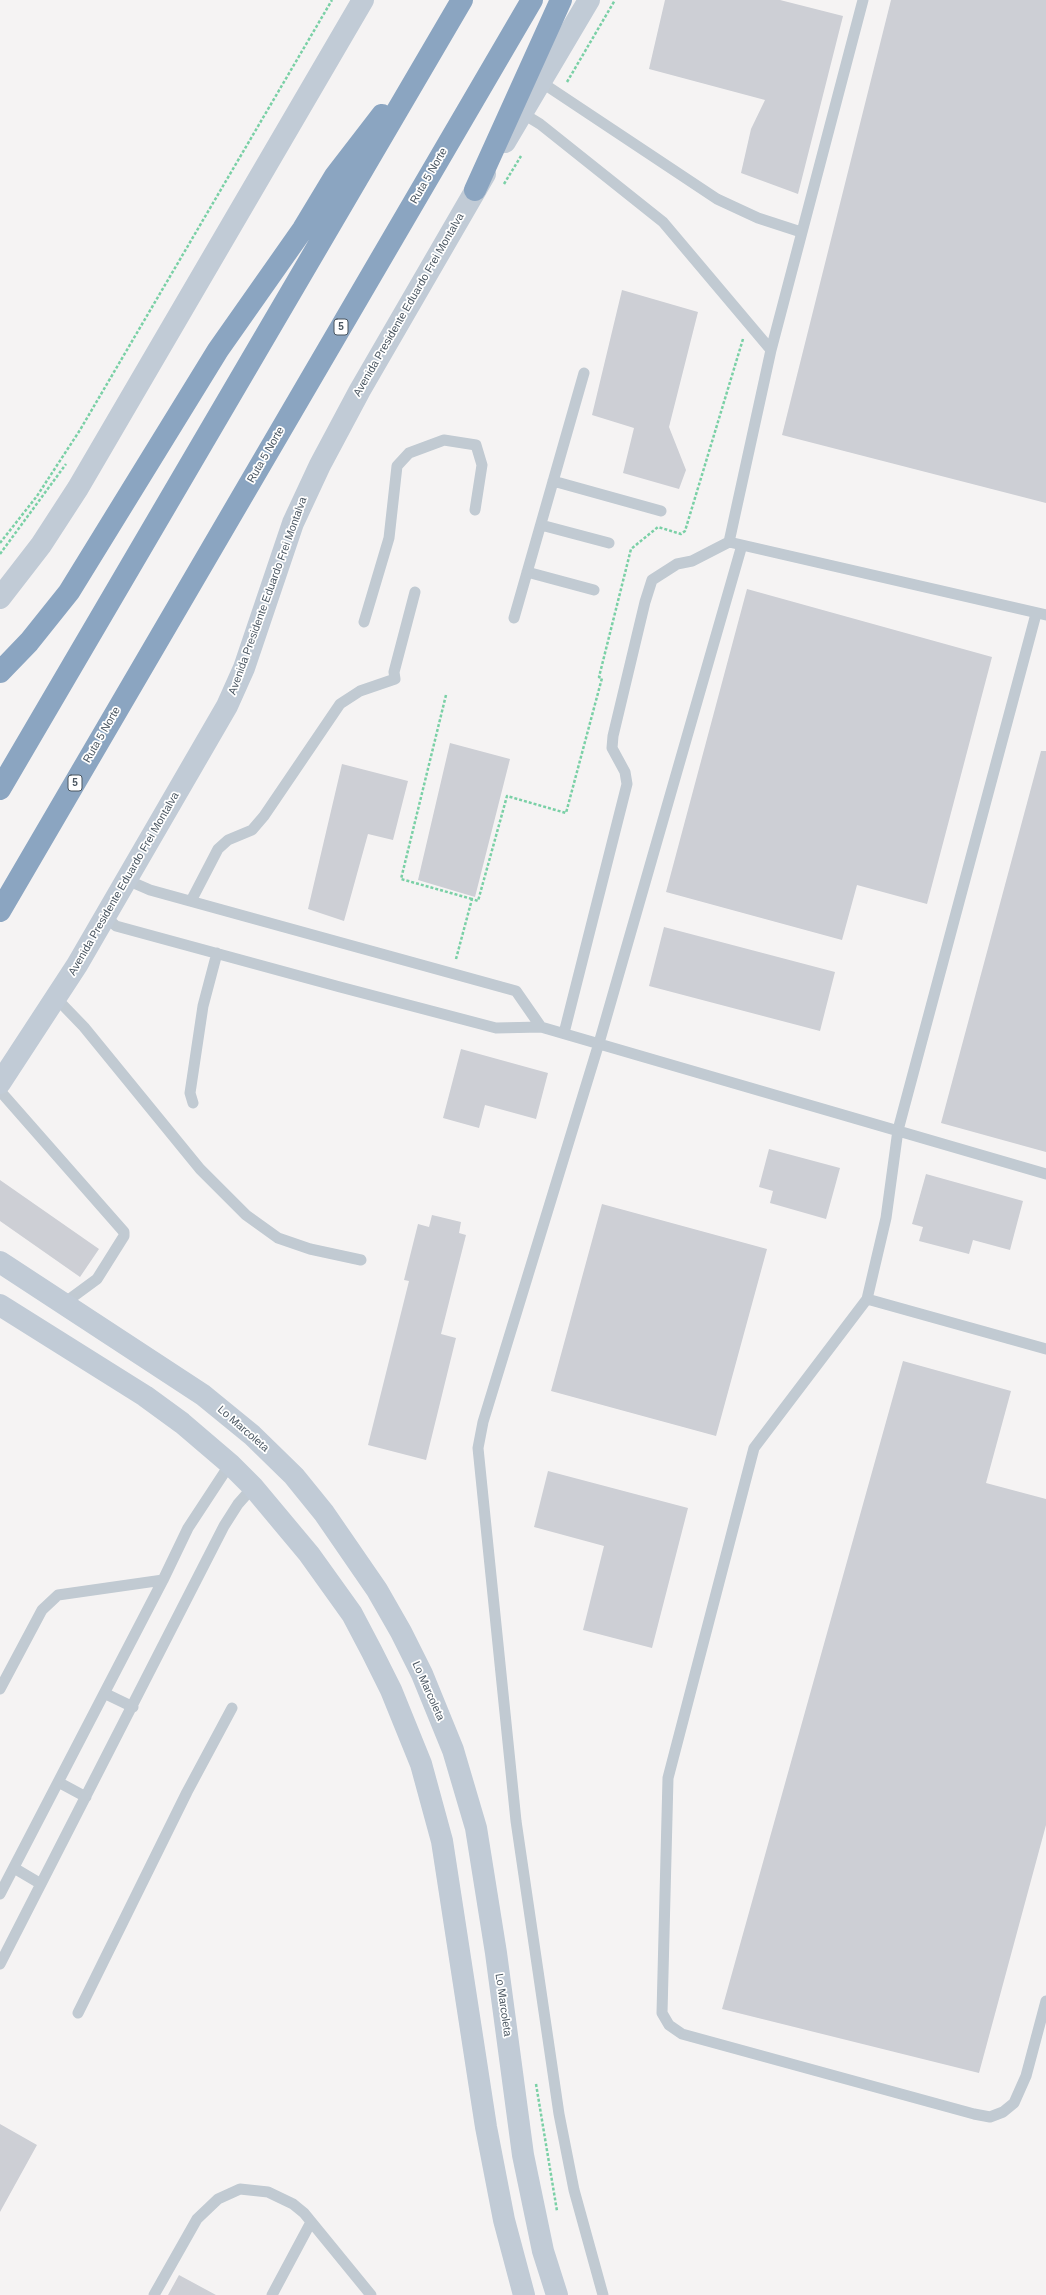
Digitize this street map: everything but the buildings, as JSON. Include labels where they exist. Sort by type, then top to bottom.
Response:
[{"type":"highway","points":[[0,789],[462,0]]},
{"type":"highway","name":"Ruta 5 Norte","points":[[0,911],[532,0]]},
{"type":"highway","points":[[475,190],[561,0]]},
{"type":"highway","points":[[0,672],[29,642],[69,592],[218,350],[303,229],[340,170],[428,59]]},
{"type":"main road","points":[[0,598],[41,545],[78,488],[363,0]]},
{"type":"main road","name":"Avenida Presidente Eduardo Frei Montalva","points":[[0,1083],[56,998],[106,916],[195,763],[236,686],[293,523],[326,453],[475,190],[589,0]]},
{"type":"main road","points":[[0,1072],[18,1055]]},
{"type":"main road","name":"Lo Marcoleta","points":[[0,1262],[203,1395],[252,1435],[294,1476],[352,1551],[401,1632],[422,1674],[453,1750],[476,1828],[497,1959],[530,2196],[543,2251],[557,2295]]},
{"type":"main road","points":[[0,1305],[145,1396],[182,1423],[230,1464],[253,1486],[286,1525],[352,1614],[391,1690],[421,1764],[442,1841],[461,1956],[486,2127],[504,2220],[524,2295]]},
{"type":"main road","points":[[453,1907],[478,1913],[489,1909]]},
{"type":"main road","points":[[461,1956],[480,1953],[497,1959]]},
{"type":"lane","points":[[729,542],[771,350],[863,0]]},
{"type":"lane","points":[[541,82],[717,199],[758,218],[801,232]]},
{"type":"lane","points":[[522,113],[540,124],[663,222],[771,350]]},
{"type":"lane","points":[[514,618],[584,373]]},
{"type":"lane","points":[[364,622],[390,538],[397,466],[409,452],[444,440],[476,445],[482,465],[475,510]]},
{"type":"lane","points":[[553,481],[661,511]]},
{"type":"lane","points":[[541,525],[609,543]]},
{"type":"lane","points":[[564,1033],[627,784],[625,772],[612,748],[613,736],[645,602],[652,580],[666,570],[702,556],[729,542],[1041,614],[898,1130],[886,1218],[867,1298],[754,1448],[668,1778],[662,2013],[670,2025],[682,2034],[974,2114],[990,2117],[1003,2112],[1014,2103],[1026,2076],[1046,2001]]},
{"type":"lane","points":[[603,2295],[574,2190],[559,2114],[516,1821],[478,1448],[483,1422],[598,1043],[742,545]]},
{"type":"lane","points":[[527,572],[594,590]]},
{"type":"lane","points":[[191,901],[218,849],[228,840],[252,830],[264,816],[340,704],[360,691],[395,678],[394,672],[415,592]]},
{"type":"lane","points":[[127,880],[150,890],[516,991],[541,1026]]},
{"type":"lane","points":[[106,916],[116,926],[496,1028],[541,1026],[1046,1174]]},
{"type":"lane","points":[[193,1103],[190,1093],[203,1006],[217,953]]},
{"type":"lane","points":[[56,998],[84,1027],[200,1169],[246,1215],[278,1238],[310,1249],[361,1260]]},
{"type":"lane","points":[[0,1091],[124,1232],[124,1236],[97,1279],[63,1304]]},
{"type":"lane","points":[[867,1298],[1046,1349]]},
{"type":"lane","points":[[0,1894],[106,1694],[164,1580],[187,1529],[230,1464]]},
{"type":"lane","points":[[0,1964],[133,1707],[224,1526],[238,1504],[253,1486]]},
{"type":"lane","points":[[0,1689],[42,1610],[58,1596],[164,1580]]},
{"type":"lane","points":[[106,1694],[133,1707]]},
{"type":"lane","points":[[78,2013],[191,1786],[232,1708]]},
{"type":"lane","points":[[60,1783],[86,1797]]},
{"type":"lane","points":[[14,1868],[41,1884]]},
{"type":"lane","points":[[154,2295],[197,2219],[218,2199],[240,2189],[268,2192],[294,2204],[311,2222],[371,2295]]},
{"type":"lane","points":[[272,2295],[311,2222]]},
{"type":"path","points":[[0,543],[37,496],[80,430],[332,0]]},
{"type":"path","points":[[560,94],[615,0]]},
{"type":"path","points":[[446,695],[400,880],[478,901],[507,796],[566,813],[602,678],[599,677],[631,549],[658,527],[681,534],[685,531],[748,323]]},
{"type":"path","points":[[452,973],[472,899]]}]
